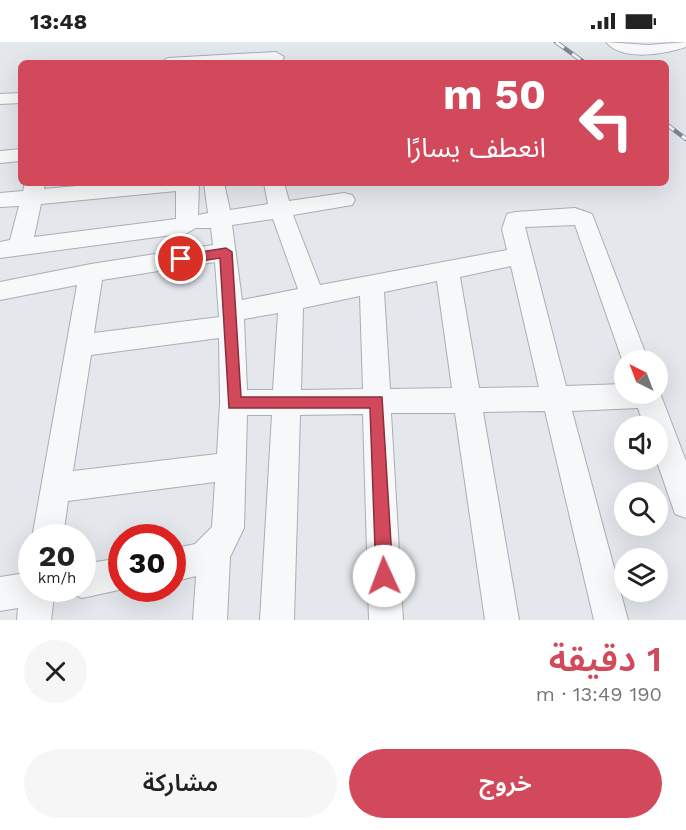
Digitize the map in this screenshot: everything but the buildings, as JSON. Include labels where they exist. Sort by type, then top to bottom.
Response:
[{"type":"street","points":[[614,42],[639,51],[651,52],[682,42]]},
{"type":"street","points":[[222,60],[276,57]]},
{"type":"street","points":[[0,99],[18,98]]},
{"type":"street","points":[[0,157],[18,155]]},
{"type":"street","points":[[0,200],[34,190],[122,186]]},
{"type":"street","points":[[187,225],[188,186]]},
{"type":"street","points":[[186,563],[214,552],[223,542],[228,528],[234,404],[231,319],[226,252],[214,186]]},
{"type":"street","points":[[275,186],[299,293],[286,401],[277,620]]},
{"type":"street","points":[[34,190],[10,249],[187,225],[344,200]]},
{"type":"street","points":[[611,620],[513,229],[515,220],[575,216],[584,220],[631,350]]},
{"type":"street","points":[[1,295],[91,273],[226,252]]},
{"type":"street","points":[[81,345],[231,319],[299,293],[372,285],[520,256]]},
{"type":"street","points":[[447,270],[502,620]]},
{"type":"street","points":[[49,524],[81,345],[91,273]]},
{"type":"street","points":[[372,285],[386,620]]},
{"type":"street","points":[[234,404],[286,401],[556,399],[614,396]]},
{"type":"street","points":[[651,404],[686,503]]},
{"type":"street","points":[[55,488],[231,466]]},
{"type":"street","points":[[210,620],[214,552]]},
{"type":"street","points":[[0,594],[38,588],[34,620]]},
{"type":"railway","points":[[556,42],[581,60]]},
{"type":"railway","points":[[669,126],[686,139]]},
{"type":"route","points":[[181,259],[226,252],[231,312],[234,404],[286,401],[377,401],[384,576]]}]
